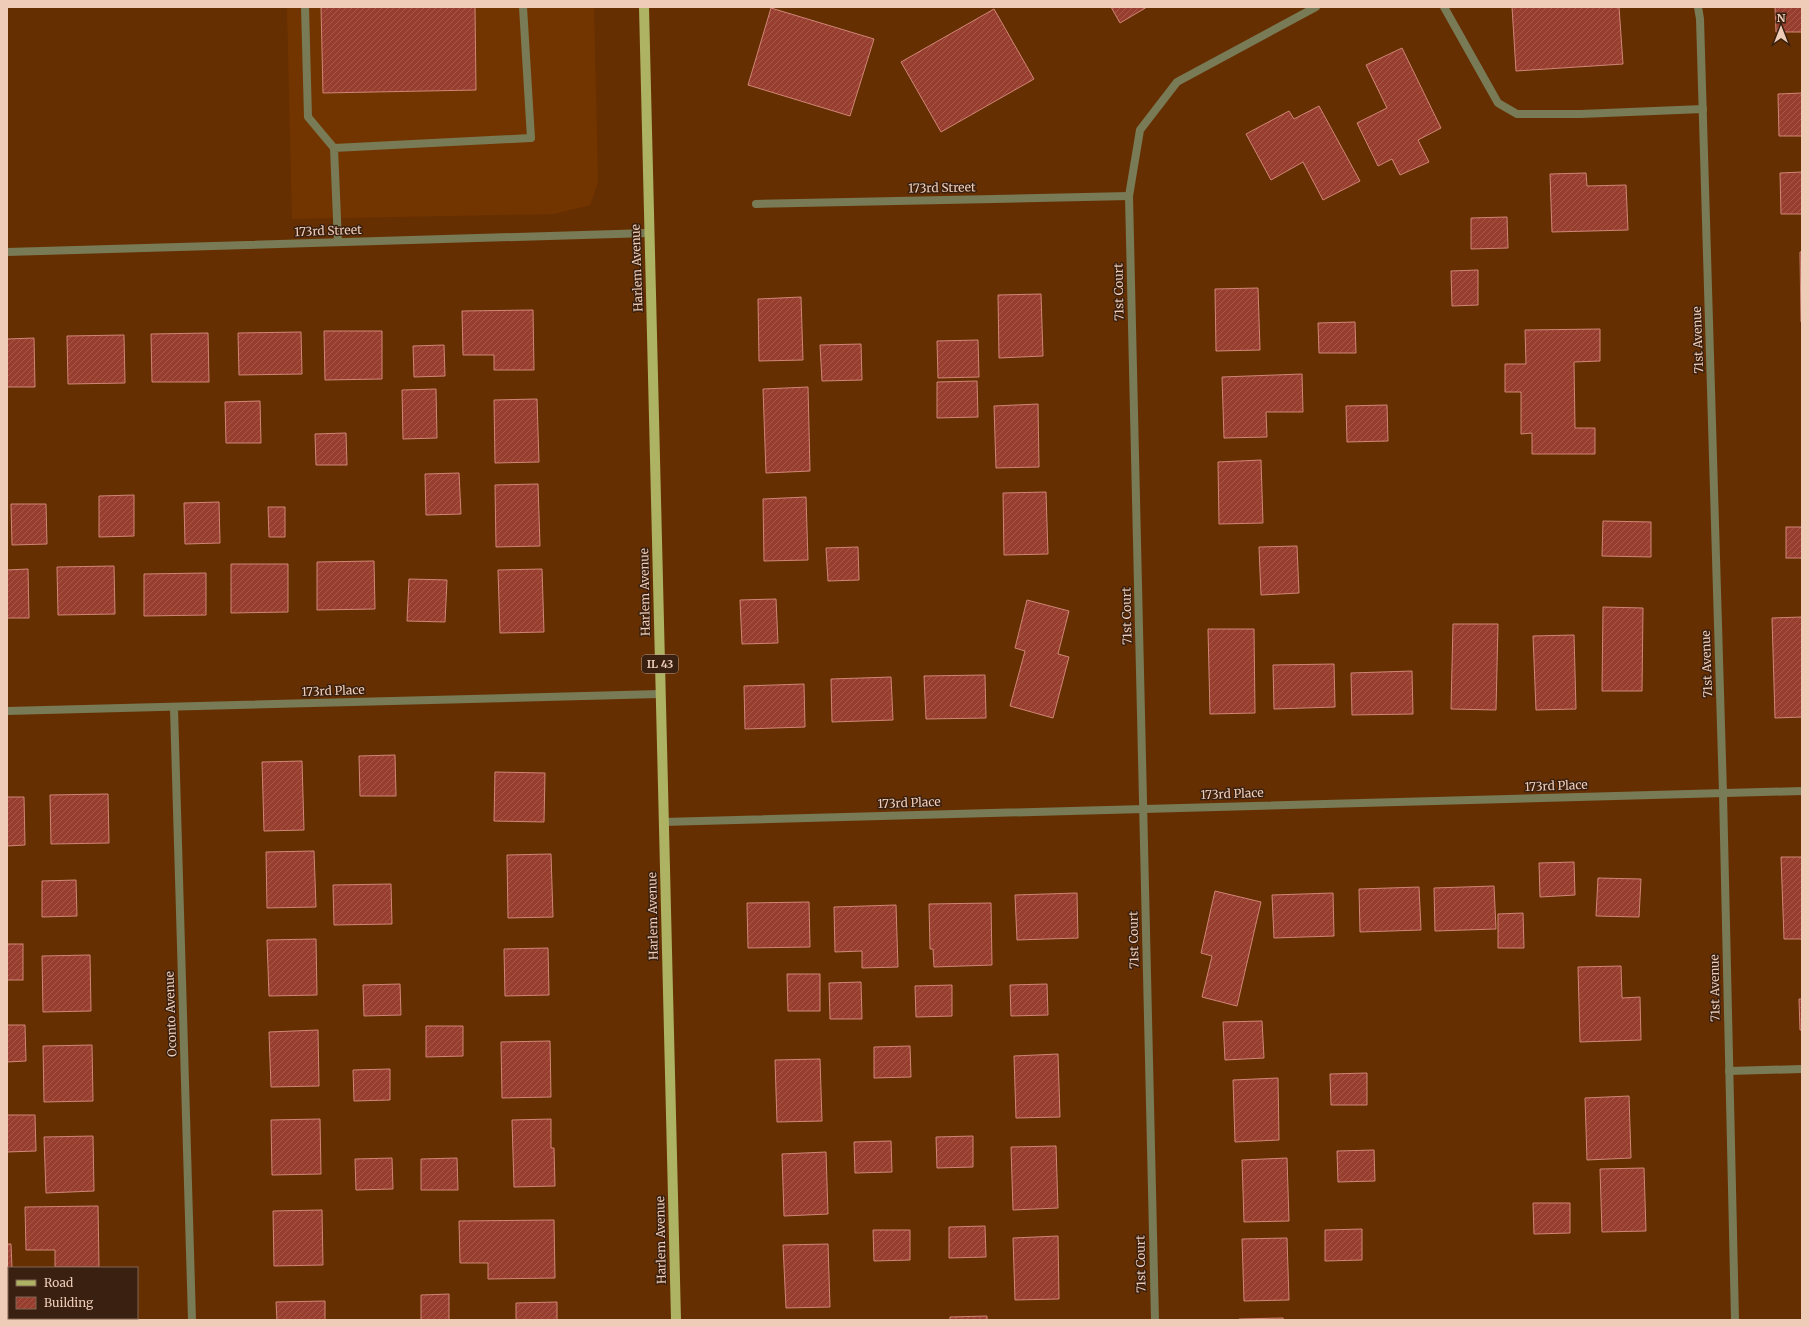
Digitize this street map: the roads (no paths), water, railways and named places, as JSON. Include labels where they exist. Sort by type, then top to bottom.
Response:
[{"type":"main road","name":"Harlem Avenue","points":[[644,7],[676,1320]]},
{"type":"street","points":[[305,7],[308,117],[334,148],[338,242]]},
{"type":"street","points":[[334,148],[531,138],[523,7]]},
{"type":"street","name":"71st Court","points":[[1154,1320],[1129,196],[1140,130],[1177,82],[1316,7]]},
{"type":"street","points":[[1444,7],[1498,103],[1516,114],[1581,114],[1703,109]]},
{"type":"street","name":"71st Avenue","points":[[1698,7],[1700,19],[1703,109],[1723,793],[1734,1320]]},
{"type":"street","name":"173rd Street","points":[[756,204],[1129,196]]},
{"type":"street","name":"173rd Street","points":[[7,252],[649,233]]},
{"type":"street","name":"173rd Place","points":[[7,711],[174,708],[660,694]]},
{"type":"street","name":"Oconto Avenue","points":[[174,708],[192,1320]]},
{"type":"street","name":"173rd Place","points":[[664,822],[1802,791]]},
{"type":"street","points":[[1729,1071],[1802,1069]]}]
